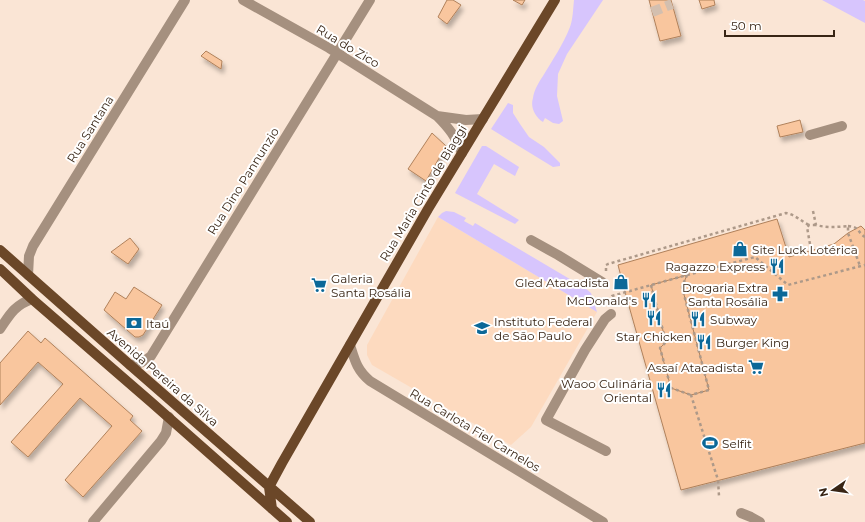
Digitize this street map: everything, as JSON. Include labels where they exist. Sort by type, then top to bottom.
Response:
[{"type":"main road","name":"Rua Maria Cinto de Biaggi","points":[[269,486],[424,216],[555,0]]},
{"type":"main road","name":"Avenida Pereira da Silva","points":[[0,250],[310,522]]},
{"type":"main road","points":[[0,269],[32,299],[169,417],[287,522]]},
{"type":"main road","points":[[269,486],[272,509]]},
{"type":"street","name":"Rua Santana","points":[[28,275],[29,256],[33,246],[185,0]]},
{"type":"street","name":"Rua do Zico","points":[[243,0],[337,54],[437,116],[449,128],[457,140],[462,153]]},
{"type":"street","name":"Rua Dino Pannunzio","points":[[130,365],[141,363],[150,356],[370,0]]},
{"type":"street","name":"Rua do Zico","points":[[437,116],[466,120],[483,120]]},
{"type":"street","points":[[810,135],[842,126]]},
{"type":"street","points":[[531,240],[605,278]]},
{"type":"street","points":[[0,329],[15,309],[24,302],[32,299]]},
{"type":"street","points":[[606,451],[546,420],[585,350],[605,319],[611,314]]},
{"type":"street","name":"Rua Carlota Fiel Carnelos","points":[[350,345],[355,361],[362,374],[370,381],[603,522]]},
{"type":"street","points":[[93,522],[161,441],[166,433],[169,417]]},
{"type":"street","points":[[741,513],[760,522]]},
{"type":"path","points":[[814,211],[816,225]]},
{"type":"path","points":[[605,278],[606,265],[608,264],[786,213],[789,213],[801,221],[822,227],[855,227],[865,237]]},
{"type":"path","points":[[809,224],[807,230],[811,250]]},
{"type":"path","points":[[848,226],[848,233],[860,266]]},
{"type":"path","points":[[608,301],[612,296],[755,257],[788,286],[865,265]]},
{"type":"path","points":[[651,285],[666,342],[660,348],[671,388],[691,395],[709,390],[682,287],[687,275]]},
{"type":"path","points":[[611,289],[612,296]]},
{"type":"path","points":[[691,395],[718,480],[719,496]]},
{"type":"shaded area","points":[[574,0],[603,0],[567,54],[558,74],[557,96],[563,121],[559,124],[553,123],[545,118],[543,122],[534,112],[532,101],[538,83],[558,52],[570,27]]},
{"type":"shaded area","points":[[822,0],[865,1],[865,23]]},
{"type":"shaded area","points":[[508,103],[513,105],[513,113],[529,137],[544,147],[560,163],[560,166],[553,167],[491,129]]},
{"type":"shaded area","points":[[482,146],[486,146],[519,167],[515,176],[494,164],[477,194],[519,220],[515,224],[455,193]]},
{"type":"shaded area","points":[[446,211],[454,212],[466,218],[464,221],[473,226],[475,223],[585,288],[591,293],[597,312],[438,217]]},
{"type":"shaded area","name":"Instituto Federal de São Paulo","points":[[438,217],[597,312],[531,427],[511,445],[372,365],[367,355],[367,345]]},
{"type":"building","points":[[447,0],[453,0],[461,5],[447,24],[438,17]]},
{"type":"building","points":[[513,0],[525,0],[522,5]]},
{"type":"building","points":[[649,0],[671,0],[681,36],[660,41]]},
{"type":"building","points":[[699,0],[714,0],[715,5],[702,9]]},
{"type":"building","points":[[206,51],[222,61],[221,69],[201,56]]},
{"type":"building","points":[[800,120],[803,132],[780,137],[777,126]]},
{"type":"building","points":[[432,133],[446,146],[426,181],[408,169]]},
{"type":"building","name":"Assaí Atacadista","points":[[777,219],[789,257],[834,244],[848,233],[861,226],[865,230],[865,443],[681,490],[618,265]]},
{"type":"building","points":[[130,238],[139,249],[128,264],[111,252]]},
{"type":"building","points":[[687,275],[682,287],[709,390],[691,395],[671,388],[660,348],[666,342],[651,285]]},
{"type":"building","name":"Itaú","points":[[134,287],[162,305],[143,335],[139,337],[135,337],[104,310],[115,292],[126,299]]},
{"type":"building","points":[[28,331],[41,343],[45,338],[133,416],[130,420],[142,431],[83,497],[65,480],[112,426],[80,398],[28,457],[11,442],[63,384],[38,362],[0,405],[0,363]]},
{"type":"tunnel","points":[[652,12],[672,4]]},
{"type":"place","name":"Site Luck Lotérica","points":[[740,249]]},
{"type":"place","name":"Ragazzo Express","points":[[777,266]]},
{"type":"place","name":"Gled Atacadista","points":[[621,282]]},
{"type":"place","name":"Galeria Santa Rosália","points":[[319,285]]},
{"type":"place","name":"Drogaria Extra Santa Rosália","points":[[780,294]]},
{"type":"place","name":"McDonald's","points":[[649,300]]},
{"type":"place","name":"Star Chicken","points":[[654,318]]},
{"type":"place","name":"Subway","points":[[698,319]]},
{"type":"place","name":"Itaú","points":[[134,323]]},
{"type":"place","name":"Instituto Federal de São Paulo","points":[[482,328]]},
{"type":"place","name":"Burger King","points":[[704,342]]},
{"type":"place","name":"Assaí Atacadista","points":[[756,367]]},
{"type":"place","name":"Waoo Culinária Oriental","points":[[664,390]]},
{"type":"place","name":"Selfit","points":[[710,443]]}]
